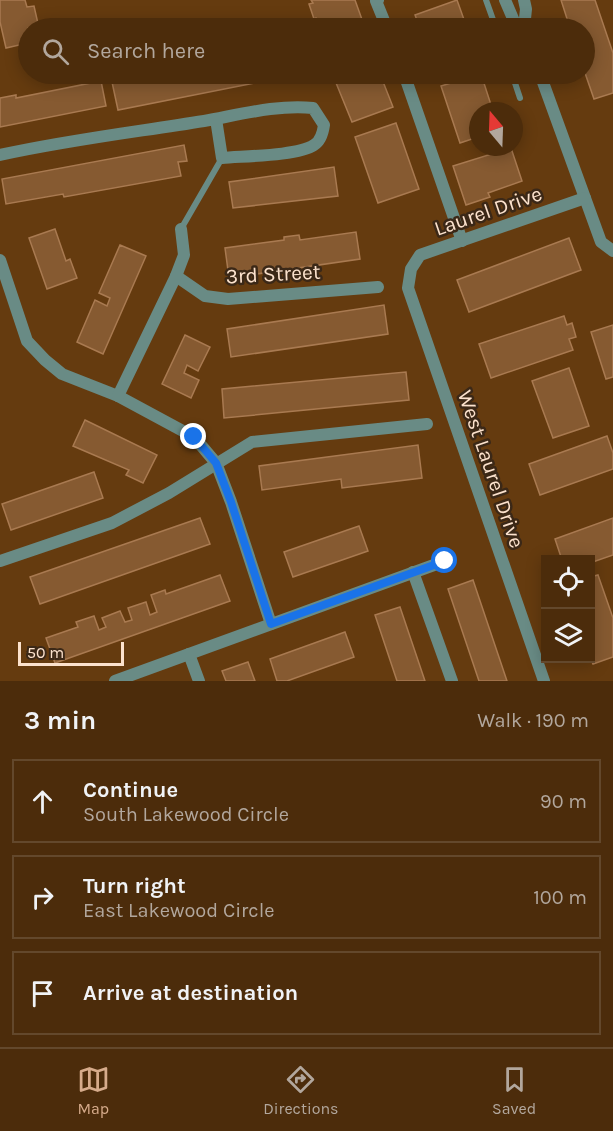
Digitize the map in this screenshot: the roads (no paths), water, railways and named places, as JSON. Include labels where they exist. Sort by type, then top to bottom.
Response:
[{"type":"street","points":[[378,0],[376,1],[383,18]]},
{"type":"street","points":[[505,0],[513,18]]},
{"type":"street","points":[[524,0],[525,18]]},
{"type":"street","points":[[407,84],[462,240]]},
{"type":"street","points":[[544,84],[601,242],[613,251]]},
{"type":"street","points":[[0,156],[216,119],[297,106],[313,108],[324,125],[322,135],[316,144],[302,150],[222,158],[216,119]]},
{"type":"street","name":"Laurel Drive","points":[[411,269],[420,255],[585,198]]},
{"type":"street","points":[[118,396],[184,255],[181,229]]},
{"type":"street","points":[[0,260],[27,341],[45,360],[62,374],[118,396],[194,437],[216,463],[271,624]]},
{"type":"street","name":"West Laurel Drive","points":[[411,269],[408,288],[544,681]]},
{"type":"street","name":"3rd Street","points":[[176,276],[205,296],[228,299],[378,287]]},
{"type":"street","points":[[0,561],[112,524],[169,493],[252,442],[427,424]]},
{"type":"street","points":[[115,681],[445,561]]},
{"type":"street","points":[[413,572],[452,681]]},
{"type":"street","points":[[189,654],[199,681]]},
{"type":"lane","points":[[486,0],[492,18]]},
{"type":"lane","points":[[515,84],[520,98]]},
{"type":"lane","points":[[181,229],[222,158]]}]
